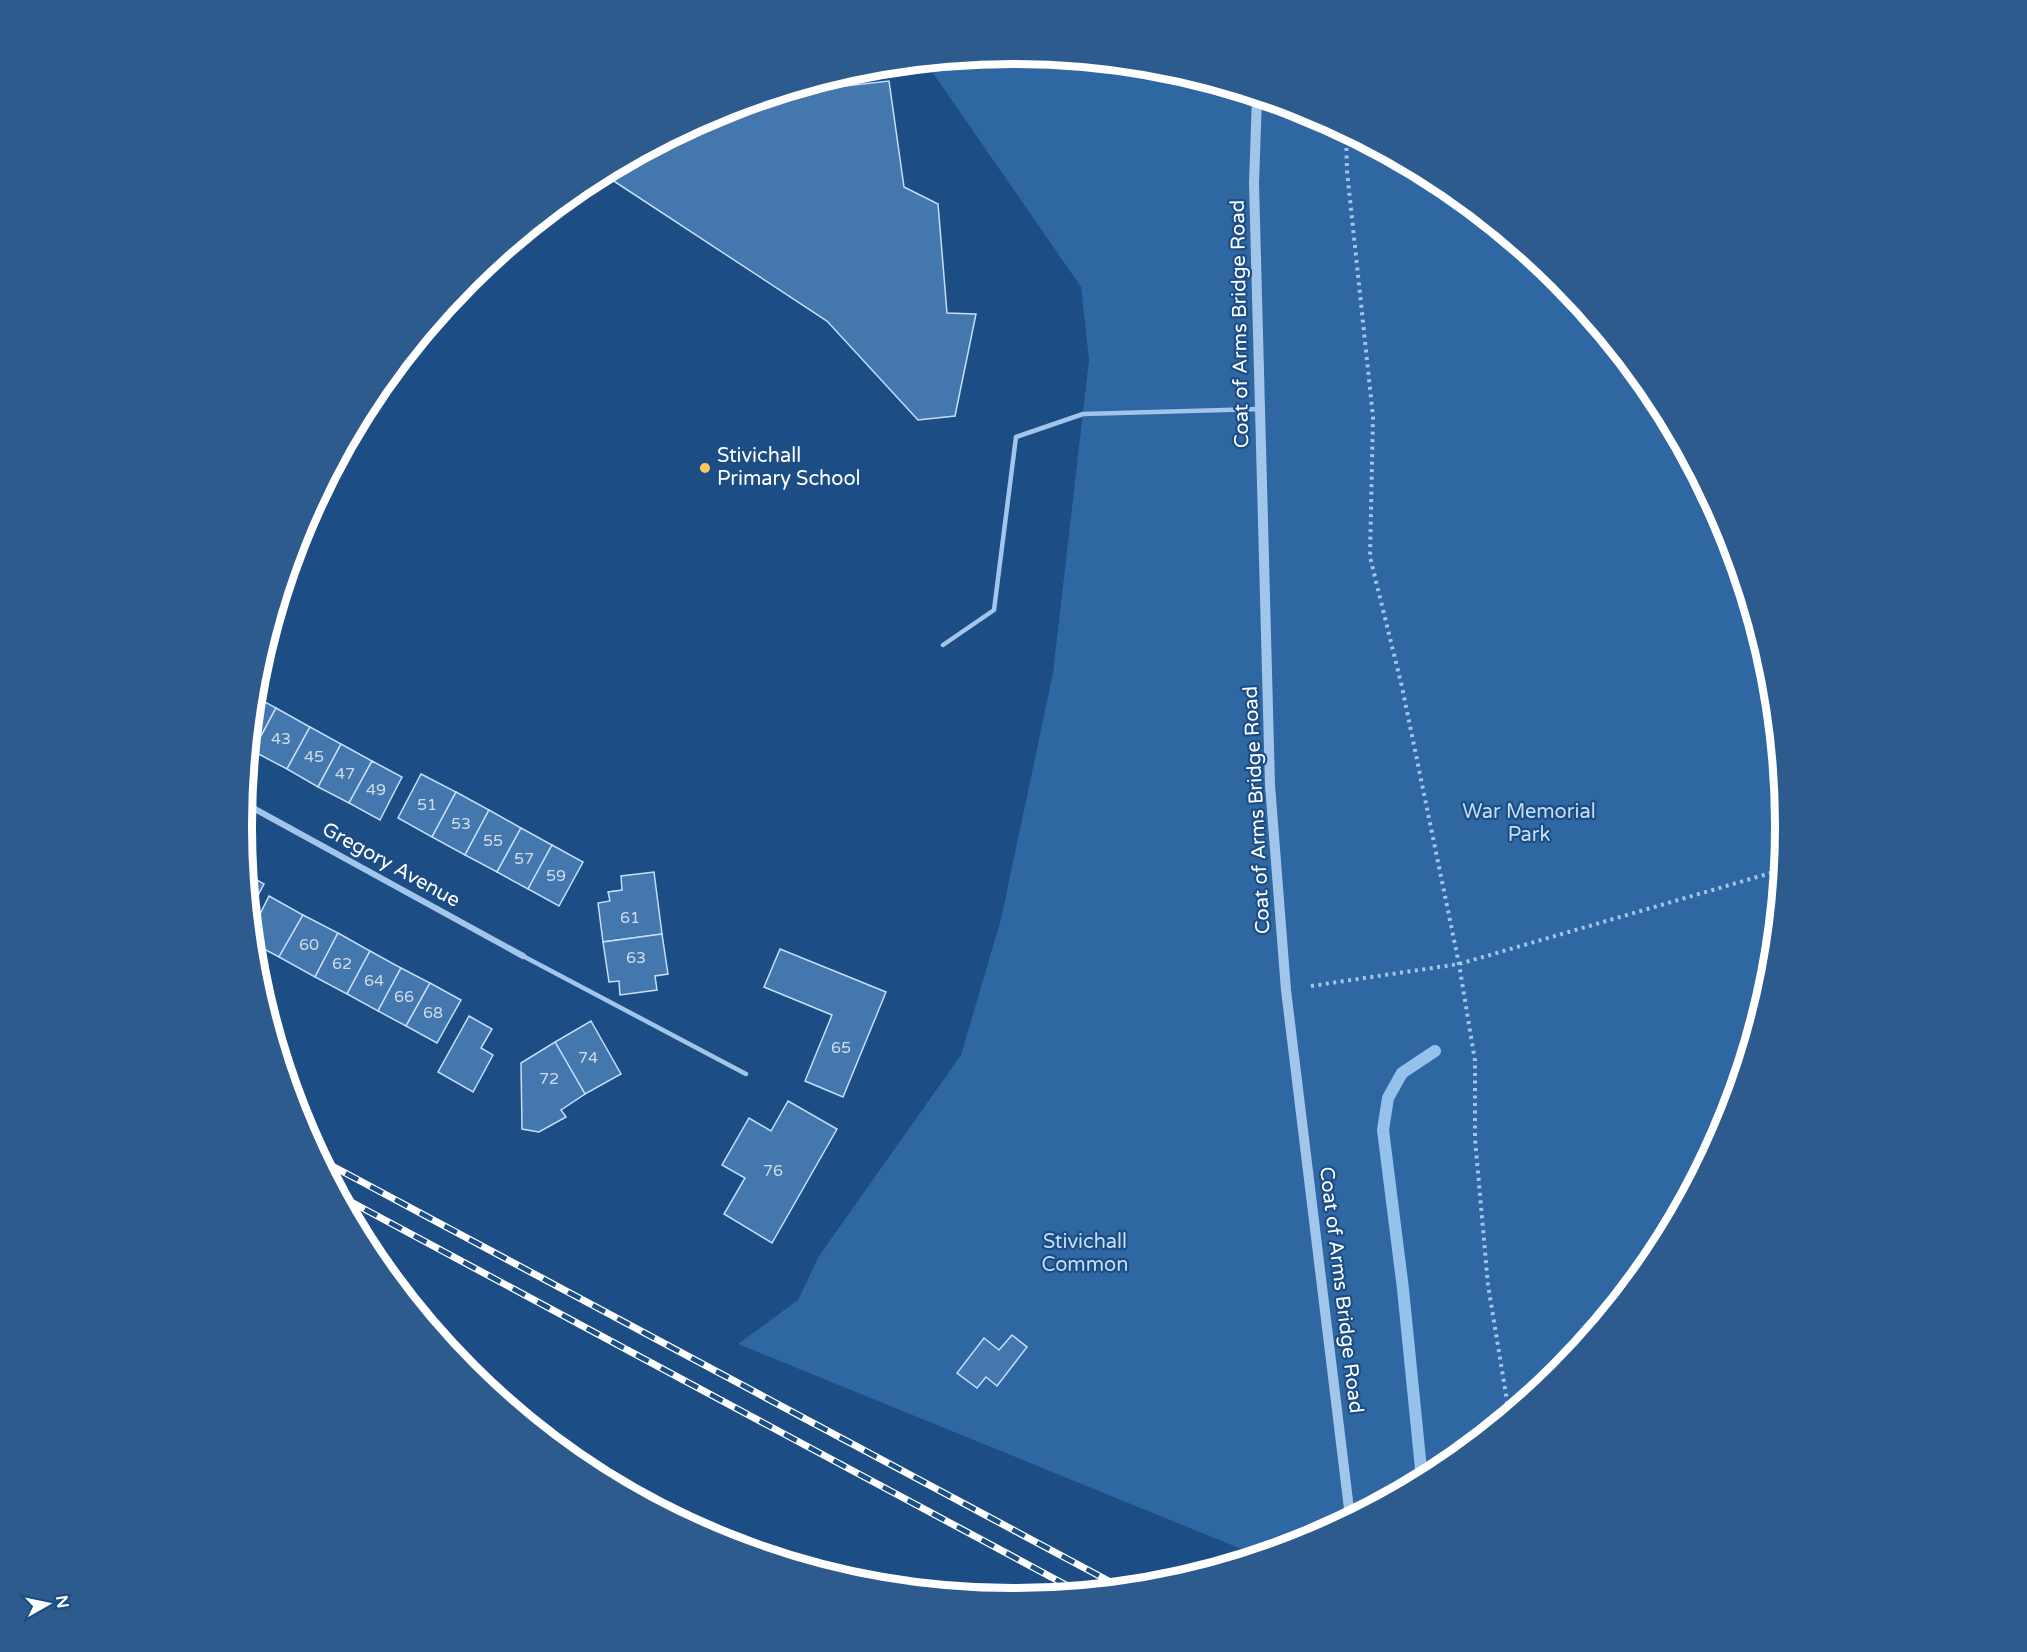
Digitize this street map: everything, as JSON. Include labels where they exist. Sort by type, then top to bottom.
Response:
[{"type":"street","name":"Coat of Arms Bridge Road","points":[[1257,105],[1254,183],[1270,785],[1286,990],[1349,1509]]},
{"type":"street","name":"Gregory Avenue","points":[[253,808],[523,956]]},
{"type":"lane","points":[[943,645],[994,610],[1016,437],[1083,414],[1260,409]]},
{"type":"lane","points":[[523,956],[746,1074]]},
{"type":"path","points":[[1347,142],[1347,171],[1373,417],[1370,557],[1402,687],[1459,964],[1476,1061],[1475,1139],[1488,1285],[1508,1406]]},
{"type":"path","points":[[1286,990],[1459,964],[1773,872]]},
{"type":"green space","points":[[1014,64],[1063,66],[1113,71],[1211,90],[1305,122],[1350,143],[1437,193],[1516,253],[1552,288],[1618,362],[1647,403],[1696,489],[1735,581],[1760,677],[1768,727],[1775,826],[1773,876],[1760,975],[1749,1023],[1735,1071],[1717,1117],[1673,1207],[1647,1249],[1618,1290],[1586,1328],[1516,1399],[1477,1430],[1437,1459],[1350,1509],[1305,1530],[1246,1551],[738,1344],[798,1300],[819,1256],[961,1055],[1001,919],[1053,673],[1089,360],[1081,287],[930,69]]},
{"type":"building","points":[[889,81],[904,187],[938,204],[947,313],[976,314],[955,416],[918,420],[827,321],[612,180],[677,143],[722,122],[822,89]]},
{"type":"building","points":[[263,701],[276,708],[257,743]]},
{"type":"building","points":[[276,708],[310,727],[287,769],[256,753],[257,743]]},
{"type":"building","points":[[310,727],[341,744],[318,787],[287,769]]},
{"type":"building","points":[[341,744],[372,761],[349,803],[318,787]]},
{"type":"building","points":[[372,761],[402,777],[380,820],[349,803]]},
{"type":"building","points":[[421,774],[456,792],[432,837],[398,818]]},
{"type":"building","points":[[456,792],[489,810],[465,855],[432,837]]},
{"type":"building","points":[[489,810],[521,828],[497,872],[465,855]]},
{"type":"building","points":[[521,828],[552,845],[528,889],[497,872]]},
{"type":"building","points":[[552,845],[583,862],[559,906],[528,889]]},
{"type":"building","points":[[654,872],[662,934],[603,942],[598,903],[610,901],[608,892],[622,890],[621,876]]},
{"type":"building","points":[[254,879],[264,884],[256,898]]},
{"type":"building","points":[[269,896],[303,915],[279,957],[263,948],[258,918]]},
{"type":"building","points":[[303,915],[338,933],[315,977],[279,957]]},
{"type":"building","points":[[338,933],[370,951],[347,994],[315,977]]},
{"type":"building","points":[[662,934],[668,974],[655,976],[657,990],[620,995],[619,981],[609,982],[603,942]]},
{"type":"building","points":[[780,949],[886,992],[843,1097],[805,1081],[832,1015],[764,987]]},
{"type":"building","points":[[370,951],[401,968],[378,1011],[347,994]]},
{"type":"building","points":[[401,968],[430,983],[406,1026],[378,1011]]},
{"type":"building","points":[[430,983],[461,1000],[437,1043],[406,1026]]},
{"type":"building","points":[[469,1016],[492,1029],[481,1048],[493,1055],[473,1092],[438,1072]]},
{"type":"building","points":[[591,1021],[621,1074],[585,1094],[555,1042]]},
{"type":"building","points":[[555,1042],[585,1094],[561,1110],[566,1117],[539,1132],[522,1129],[521,1063]]},
{"type":"building","points":[[788,1101],[837,1129],[772,1243],[724,1214],[745,1178],[722,1165],[749,1118],[771,1131]]},
{"type":"building","points":[[1012,1335],[1027,1347],[997,1386],[986,1377],[977,1388],[957,1373],[984,1338],[999,1350]]},
{"type":"waterway","points":[[1421,1469],[1403,1289],[1383,1130],[1388,1098],[1402,1073],[1435,1051]]},
{"type":"railway","points":[[333,1166],[1109,1581]]},
{"type":"railway","points":[[351,1202],[1067,1586]]},
{"type":"place","name":"Stivichall Primary School","points":[[705,468]]},
{"type":"park label","name":"War Memorial Park","points":[[1529,824]]},
{"type":"park label","name":"Stivichall Common","points":[[1085,1254]]}]
